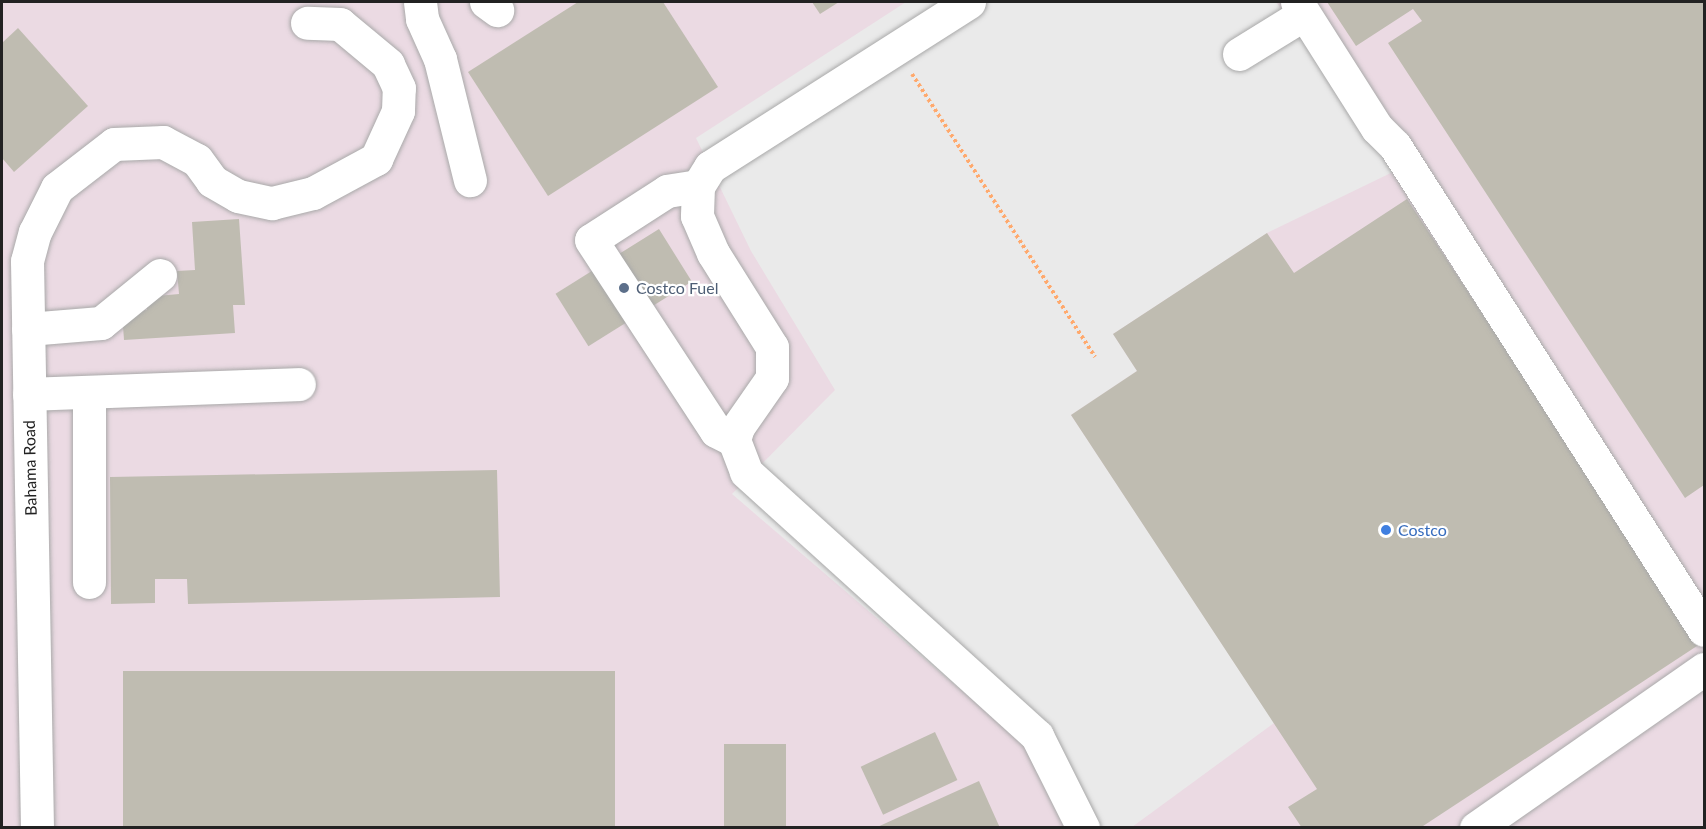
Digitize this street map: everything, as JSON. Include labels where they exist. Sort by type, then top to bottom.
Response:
[{"type":"street","points":[[420,2],[422,19],[440,59],[470,180]]},
{"type":"street","points":[[969,2],[710,167],[698,186],[697,216],[700,230],[772,347],[772,378],[738,427],[734,440],[738,457],[757,485],[1037,736],[1083,828]]},
{"type":"street","points":[[1239,54],[1300,8],[1377,128],[1395,146],[1704,630]]},
{"type":"street","name":"Bahama Road","points":[[36,828],[16,439],[29,393],[28,328],[14,262],[35,232],[57,188],[114,144],[163,142],[196,160],[212,181],[237,196],[272,203],[313,193],[376,159],[399,111],[399,88],[388,64],[340,24],[308,23]]},
{"type":"street","points":[[698,186],[667,190],[591,240],[716,431],[734,440]]},
{"type":"street","points":[[28,328],[101,323],[160,275]]},
{"type":"street","points":[[29,393],[299,384]]},
{"type":"street","points":[[90,392],[90,582]]},
{"type":"street","points":[[1476,828],[1704,669]]},
{"type":"path","points":[[896,48],[1095,357]]},
{"type":"shaded area","points":[[2,2],[1704,2],[1704,827],[2,827]]},
{"type":"shaded area","points":[[906,2],[1276,2],[1399,169],[1267,233],[1113,334],[1137,371],[1071,415],[1274,723],[1132,827],[1070,827],[1032,751],[732,494],[835,390],[751,251],[696,138]]},
{"type":"building","points":[[578,2],[663,2],[718,87],[548,196],[468,72]]},
{"type":"building","points":[[812,2],[839,2],[820,14]]},
{"type":"building","points":[[1327,2],[1704,2],[1704,485],[1685,498],[1388,43],[1422,21],[1413,9],[1356,46]]},
{"type":"building","points":[[18,28],[88,106],[14,172],[2,158],[2,43]]},
{"type":"building","name":"Costco","points":[[1407,199],[1700,644],[1420,828],[1302,828],[1288,807],[1317,789],[1071,415],[1137,371],[1113,334],[1267,233],[1294,273]]},
{"type":"building","points":[[239,219],[245,305],[233,305],[235,333],[124,340],[122,312],[147,310],[146,297],[179,294],[177,271],[195,270],[192,222]]},
{"type":"building","name":"Costco Fuel","points":[[659,229],[692,282],[588,346],[556,294]]},
{"type":"building","points":[[497,470],[500,597],[188,604],[187,579],[155,579],[155,603],[111,604],[110,477]]},
{"type":"building","points":[[123,671],[615,671],[615,828],[123,828]]},
{"type":"building","points":[[935,732],[957,780],[883,815],[861,767]]},
{"type":"building","points":[[724,744],[786,744],[786,828],[724,828]]},
{"type":"building","points":[[979,781],[1000,828],[875,828]]},
{"type":"place","name":"Costco Fuel","points":[[624,288]]},
{"type":"place","name":"Costco","points":[[1386,530]]}]
